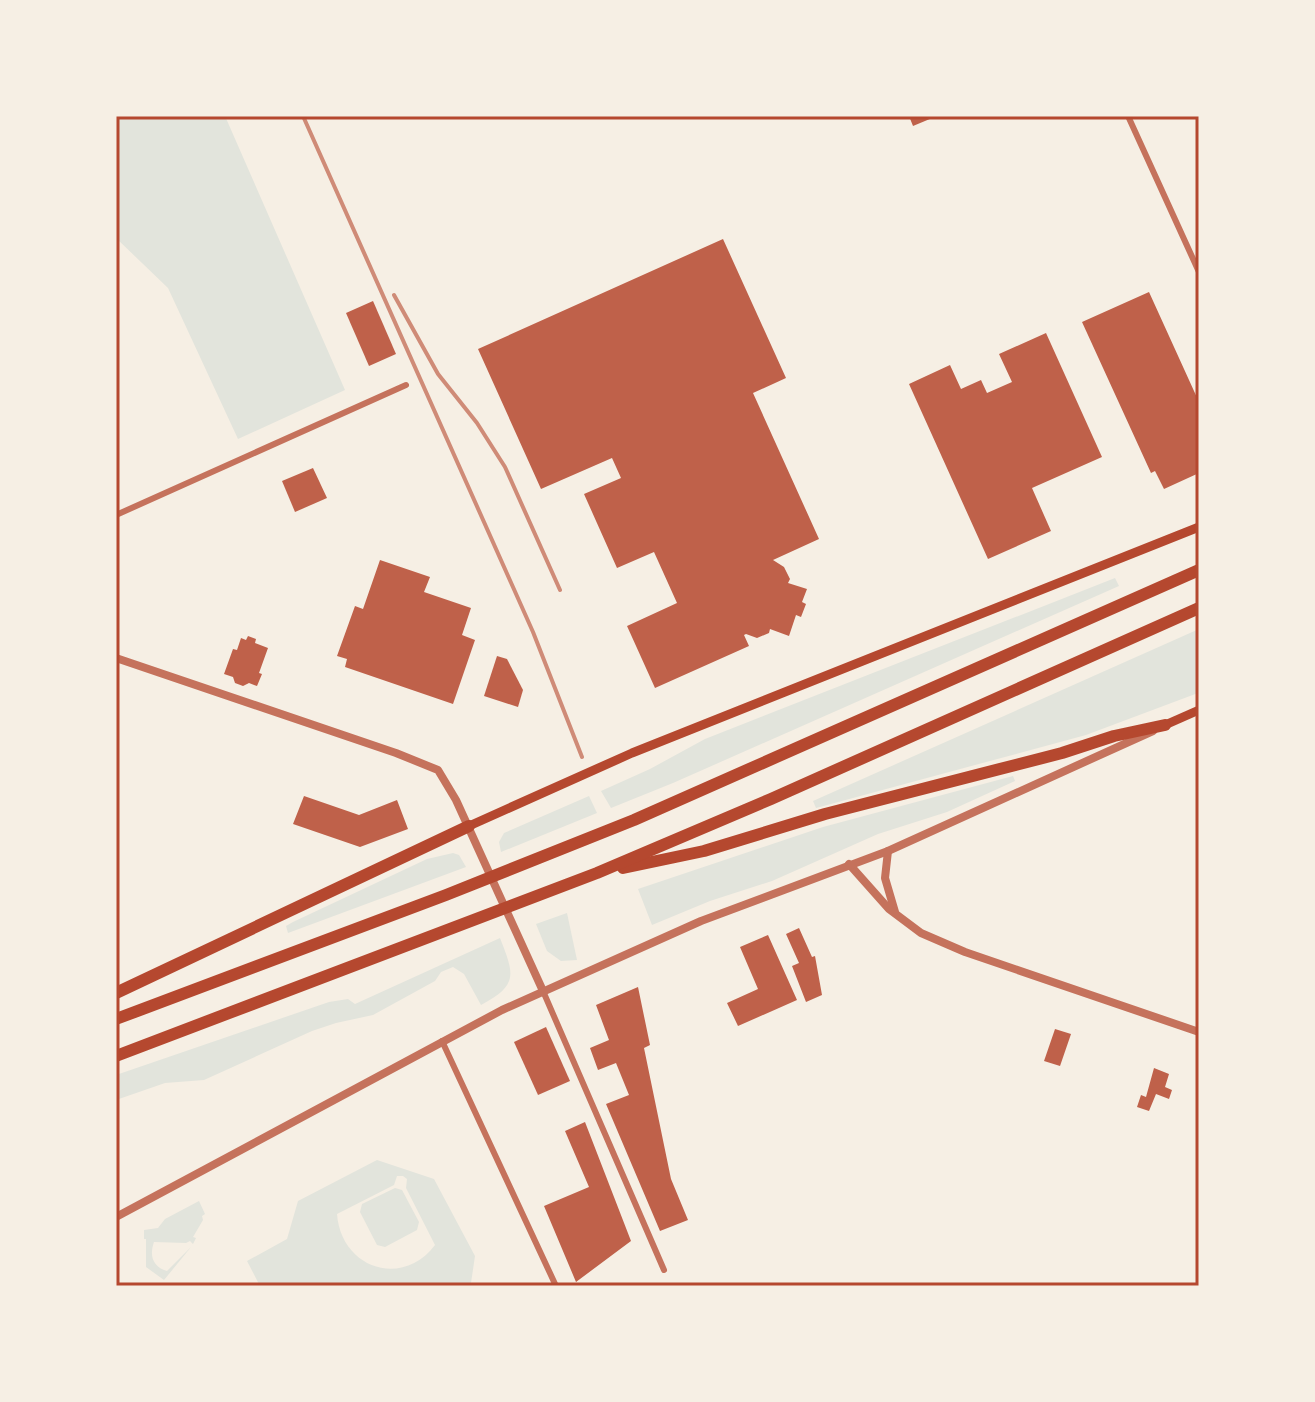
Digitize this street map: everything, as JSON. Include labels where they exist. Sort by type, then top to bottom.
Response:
[{"type":"highway","points":[[116,1019],[634,820],[1199,570]]},
{"type":"highway","points":[[116,1056],[597,873],[785,793],[1199,608]]},
{"type":"highway","points":[[597,873],[704,851],[825,814],[1165,725]]},
{"type":"highway","points":[[116,993],[469,826]]},
{"type":"main road","points":[[469,826],[646,747],[1199,527]]},
{"type":"main road","points":[[1165,725],[1199,710]]},
{"type":"street","points":[[1128,116],[1199,272]]},
{"type":"street","points":[[116,515],[406,385]]},
{"type":"street","points":[[116,658],[430,766],[444,777],[517,931],[664,1270]]},
{"type":"street","points":[[116,1217],[442,1041],[543,991],[701,921],[888,851],[1165,725]]},
{"type":"street","points":[[888,851],[885,878],[896,914]]},
{"type":"street","points":[[849,864],[896,914],[911,927],[939,942],[1199,1032]]},
{"type":"street","points":[[442,1041],[556,1286]]},
{"type":"shaded area","points":[[116,116],[225,116],[345,390],[238,439],[168,288],[116,238]]},
{"type":"shaded area","points":[[1115,578],[1119,586],[673,783],[611,808],[601,791],[705,739]]},
{"type":"shaded area","points":[[1199,629],[1198,693],[1086,735],[816,808],[813,801]]},
{"type":"shaded area","points":[[1013,776],[1015,781],[947,812],[878,834],[772,881],[710,901],[652,925],[638,889],[823,827]]},
{"type":"shaded area","points":[[589,796],[597,813],[501,852],[499,842],[504,833]]},
{"type":"shaded area","points":[[453,853],[459,855],[466,867],[288,933],[286,926],[293,922],[427,859]]},
{"type":"shaded area","points":[[567,913],[577,960],[561,961],[547,951],[536,924]]},
{"type":"shaded area","points":[[500,938],[510,978],[502,991],[481,1005],[464,974],[453,967],[441,972],[435,981],[373,1015],[312,1031],[204,1080],[165,1083],[116,1100],[116,1075],[329,1002],[348,999],[355,1004]]},
{"type":"shaded area","points":[[377,1160],[434,1179],[475,1256],[471,1283],[466,1286],[260,1286],[247,1261],[287,1239],[298,1201]],"holes":[[[397,1176],[403,1176],[435,1245],[421,1259],[406,1266],[391,1269],[375,1266],[349,1248],[341,1233],[337,1214],[394,1185]]]},
{"type":"shaded area","points":[[395,1188],[402,1190],[419,1222],[417,1230],[385,1247],[377,1245],[360,1212],[362,1204]]},
{"type":"shaded area","points":[[199,1201],[205,1214],[193,1237],[196,1238],[193,1244],[190,1241],[154,1242],[153,1260],[158,1267],[167,1271],[191,1247],[164,1280],[146,1267],[144,1230],[158,1228],[165,1219]]},
{"type":"building","points":[[909,116],[937,116],[913,126]]},
{"type":"building","points":[[723,239],[786,378],[753,393],[819,539],[773,560],[784,567],[790,579],[788,583],[807,589],[802,602],[806,604],[801,617],[796,615],[789,636],[770,629],[769,633],[757,638],[746,634],[749,646],[655,688],[627,626],[677,603],[654,552],[617,568],[584,494],[621,478],[612,458],[541,489],[478,349]]},
{"type":"building","points":[[1149,292],[1199,402],[1199,473],[1164,489],[1155,471],[1151,473],[1082,322]]},
{"type":"building","points":[[373,301],[396,354],[369,366],[346,313]]},
{"type":"building","points":[[1046,333],[1102,457],[1032,488],[1051,531],[988,559],[909,384],[950,365],[961,389],[981,380],[987,393],[1012,382],[999,354]]},
{"type":"building","points":[[313,468],[327,498],[295,512],[282,481]]},
{"type":"building","points":[[380,560],[430,577],[424,592],[471,608],[462,635],[475,640],[453,704],[345,667],[347,659],[337,656],[355,606],[363,609]]},
{"type":"building","points":[[248,636],[256,639],[255,643],[268,648],[257,686],[249,683],[243,686],[224,674],[233,649],[237,650],[241,638],[246,640]]},
{"type":"building","points":[[497,656],[507,659],[523,690],[518,707],[484,696]]},
{"type":"building","points":[[304,796],[359,815],[397,800],[408,829],[360,847],[293,824]]},
{"type":"building","points":[[799,928],[812,957],[815,956],[822,995],[806,1002],[792,966],[799,963],[786,934]]},
{"type":"building","points":[[768,935],[797,1000],[738,1026],[727,1003],[758,989],[740,947]]},
{"type":"building","points":[[638,987],[650,1045],[644,1048],[671,1179],[688,1220],[660,1231],[606,1104],[629,1095],[616,1063],[598,1070],[590,1048],[609,1040],[596,1005]]},
{"type":"building","points":[[546,1027],[570,1081],[538,1095],[514,1042]]},
{"type":"building","points":[[1055,1029],[1071,1034],[1060,1066],[1044,1061]]},
{"type":"building","points":[[1154,1068],[1169,1074],[1165,1087],[1172,1090],[1169,1099],[1156,1094],[1149,1111],[1137,1107],[1141,1095],[1146,1097]]},
{"type":"building","points":[[585,1122],[631,1241],[576,1282],[544,1206],[589,1187],[565,1131]]},
{"type":"railway","points":[[303,116],[533,632],[582,757]]},
{"type":"railway","points":[[394,295],[438,374],[477,423],[505,467],[560,590]]}]
